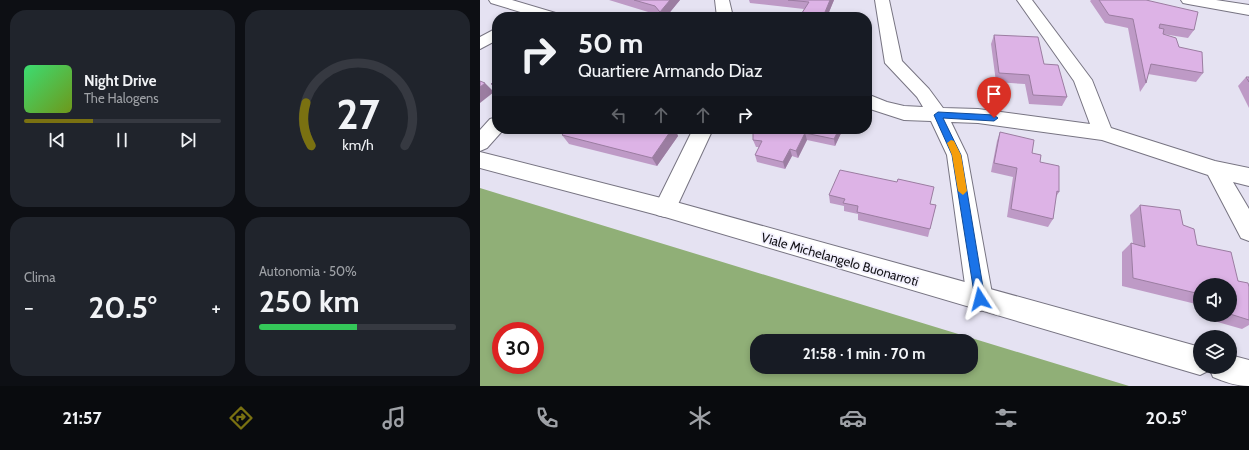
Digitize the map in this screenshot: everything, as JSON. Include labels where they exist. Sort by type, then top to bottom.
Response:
[{"type":"street","points":[[496,0],[535,12]]},
{"type":"street","points":[[722,0],[724,12]]},
{"type":"street","points":[[882,0],[894,63],[922,93],[938,115],[957,155],[980,299]]},
{"type":"street","points":[[1024,0],[1083,80],[1103,133]]},
{"type":"street","points":[[1188,0],[1249,10]]},
{"type":"street","points":[[480,44],[492,36]]},
{"type":"street","points":[[872,102],[881,107],[904,113],[978,116],[1103,133],[1215,169],[1249,177]]},
{"type":"street","points":[[480,144],[492,130]]},
{"type":"street","points":[[665,208],[701,134]]},
{"type":"street","name":"Viale Michelangelo Buonarroti","points":[[480,160],[665,208],[1193,359]]},
{"type":"street","points":[[1215,169],[1249,231]]},
{"type":"street","points":[[1237,371],[1249,374]]},
{"type":"green space","points":[[480,188],[959,334],[750,334],[750,374],[978,374],[978,340],[1129,386],[480,386]]},
{"type":"building","points":[[634,0],[670,0],[660,12],[655,6]]},
{"type":"building","points":[[788,0],[830,0],[825,12],[803,12],[809,2]]},
{"type":"building","points":[[1099,0],[1146,0],[1198,12],[1194,30],[1160,24],[1159,28],[1164,29],[1163,34],[1176,38],[1179,47],[1202,52],[1203,73],[1151,64],[1146,83],[1133,19],[1109,15]]},
{"type":"building","points":[[994,35],[1038,37],[1044,64],[1058,65],[1067,97],[1033,95],[1029,75],[999,73]]},
{"type":"building","points":[[480,81],[485,83],[480,87]]},
{"type":"building","points":[[1000,132],[1034,140],[1032,153],[1041,155],[1040,162],[1059,166],[1059,192],[1057,191],[1053,219],[1011,209],[1017,168],[994,163]]},
{"type":"building","points":[[563,134],[669,134],[652,158],[562,135]]},
{"type":"building","points":[[753,134],[804,134],[796,151],[790,149],[783,162],[755,155],[762,141],[753,140]]},
{"type":"building","points":[[810,134],[836,134],[834,139]]},
{"type":"building","points":[[840,170],[897,182],[898,179],[934,187],[930,204],[936,205],[930,229],[857,212],[858,206],[843,203],[845,199],[829,195]]},
{"type":"building","points":[[1140,205],[1180,210],[1183,225],[1194,229],[1197,245],[1231,252],[1238,281],[1248,283],[1249,320],[1237,316],[1237,278],[1193,278],[1193,292],[1133,278],[1131,243],[1145,247]]},
{"type":"slow traffic","points":[[951,143],[957,155],[963,191]]},
{"type":"route","points":[[980,299],[957,155],[938,115],[994,118]]}]
